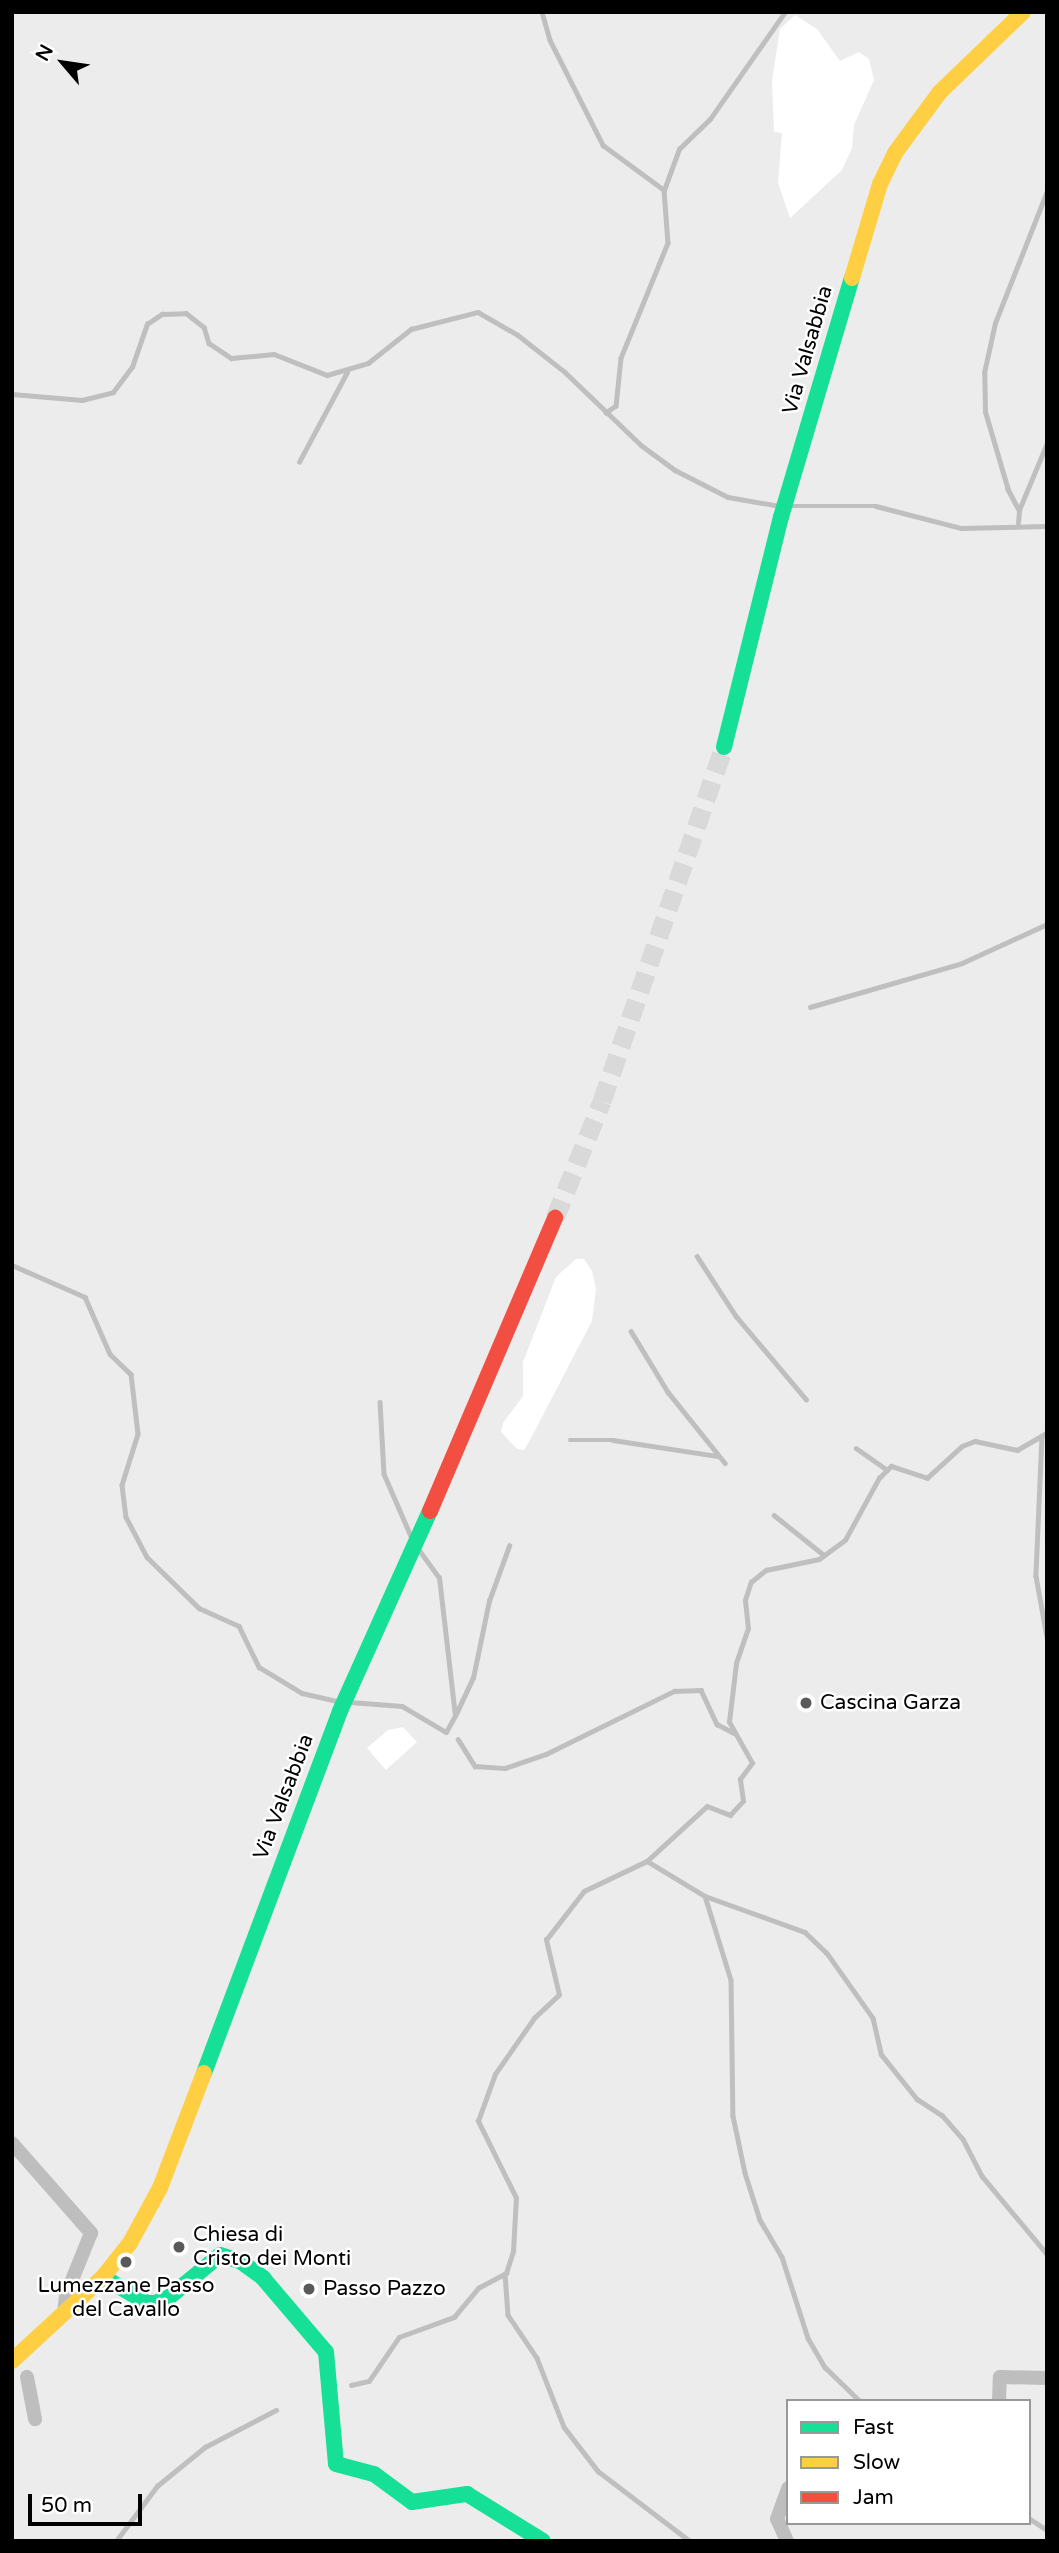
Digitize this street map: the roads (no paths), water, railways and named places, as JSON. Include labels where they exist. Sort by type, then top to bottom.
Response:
[{"type":"main road","name":"Via Valsabbia","points":[[725,740],[780,517],[871,206],[895,153],[940,92],[1023,12]]},
{"type":"main road","name":"Via Valsabbia","points":[[12,2361],[103,2277],[143,2223],[186,2131],[340,1711],[464,1432],[555,1217]]},
{"type":"main road","points":[[103,2277],[147,2303],[155,2303],[169,2298],[220,2255],[240,2261],[263,2278],[326,2352],[333,2395],[336,2464],[374,2474],[412,2502],[467,2494],[543,2541]]},
{"type":"street","points":[[12,2143],[91,2233],[66,2295],[64,2314]]},
{"type":"street","points":[[27,2376],[35,2419]]},
{"type":"street","points":[[999,2399],[1000,2377],[1047,2378]]},
{"type":"street","points":[[786,2494],[778,2519],[787,2541]]},
{"type":"waterway","points":[[542,12],[550,40],[603,145],[664,190],[668,243],[621,358],[616,406],[606,413]]},
{"type":"waterway","points":[[664,190],[679,149],[710,119],[785,12]]},
{"type":"waterway","points":[[1018,523],[1019,511],[1008,490],[985,412],[984,373],[995,323],[1047,191]]},
{"type":"waterway","points":[[12,394],[82,400],[113,392],[132,367],[147,324],[162,314],[186,313],[204,327],[209,343],[231,358],[274,354],[327,375],[368,363],[411,329],[478,312],[518,335],[565,372],[641,445],[675,470],[728,497],[780,506]]},
{"type":"waterway","points":[[299,462],[347,372]]},
{"type":"waterway","points":[[1019,510],[1047,443]]},
{"type":"waterway","points":[[788,506],[876,506],[961,528],[1047,526]]},
{"type":"waterway","points":[[810,1007],[962,963],[1047,924]]},
{"type":"waterway","points":[[697,1256],[736,1316],[806,1399]]},
{"type":"waterway","points":[[12,1265],[85,1297],[110,1354],[131,1374],[138,1434],[122,1485],[126,1517],[147,1557],[199,1608],[239,1626],[259,1667],[302,1693],[338,1701]]},
{"type":"waterway","points":[[631,1331],[668,1392],[725,1463]]},
{"type":"waterway","points":[[380,1402],[384,1474],[411,1536]]},
{"type":"waterway","points":[[351,2385],[369,2381],[399,2337],[454,2317],[478,2288],[506,2273],[513,2251],[516,2198],[478,2121],[495,2074],[534,2018],[559,1995],[546,1940],[584,1891],[647,1861],[707,1806],[730,1815],[743,1801],[740,1779],[752,1763],[729,1722],[736,1663],[748,1629],[745,1600],[751,1582],[766,1570],[819,1559],[845,1540],[879,1478],[891,1466],[927,1478],[962,1446],[975,1441],[1017,1450],[1047,1433]]},
{"type":"waterway","points":[[1042,1436],[1036,1576],[1047,1637]]},
{"type":"waterway","points":[[570,1440],[613,1440],[718,1456]]},
{"type":"waterway","points":[[856,1448],[887,1470]]},
{"type":"waterway","points":[[774,1515],[824,1555]]},
{"type":"waterway","points":[[456,1714],[473,1678],[489,1601],[509,1546]]},
{"type":"waterway","points":[[350,1702],[402,1706],[446,1732],[455,1716],[439,1578],[419,1550]]},
{"type":"waterway","points":[[458,1739],[475,1766],[505,1768],[546,1754],[674,1691],[701,1690],[717,1724],[734,1733]]},
{"type":"waterway","points":[[647,1861],[705,1896],[805,1932],[827,1953],[873,2018],[881,2054],[917,2099],[942,2115],[963,2139],[982,2176],[1047,2254]]},
{"type":"waterway","points":[[705,1896],[731,1980],[733,2116],[745,2173],[760,2220],[782,2257],[808,2338],[825,2367],[858,2399]]},
{"type":"waterway","points":[[505,2274],[508,2315],[537,2358],[564,2427],[598,2471],[690,2541]]},
{"type":"waterway","points":[[116,2541],[157,2486],[205,2447],[276,2410]]},
{"type":"waterway","points":[[1031,2519],[1047,2530]]},
{"type":"tunnel","points":[[555,1218],[602,1101],[724,747]]},
{"type":"place","name":"Cascina Garza","points":[[806,1703]]},
{"type":"place","name":"Chiesa di Cristo dei Monti","points":[[179,2247]]},
{"type":"place","name":"Lumezzane Passo del Cavallo","points":[[126,2262]]},
{"type":"place","name":"Passo Pazzo","points":[[309,2289]]}]
